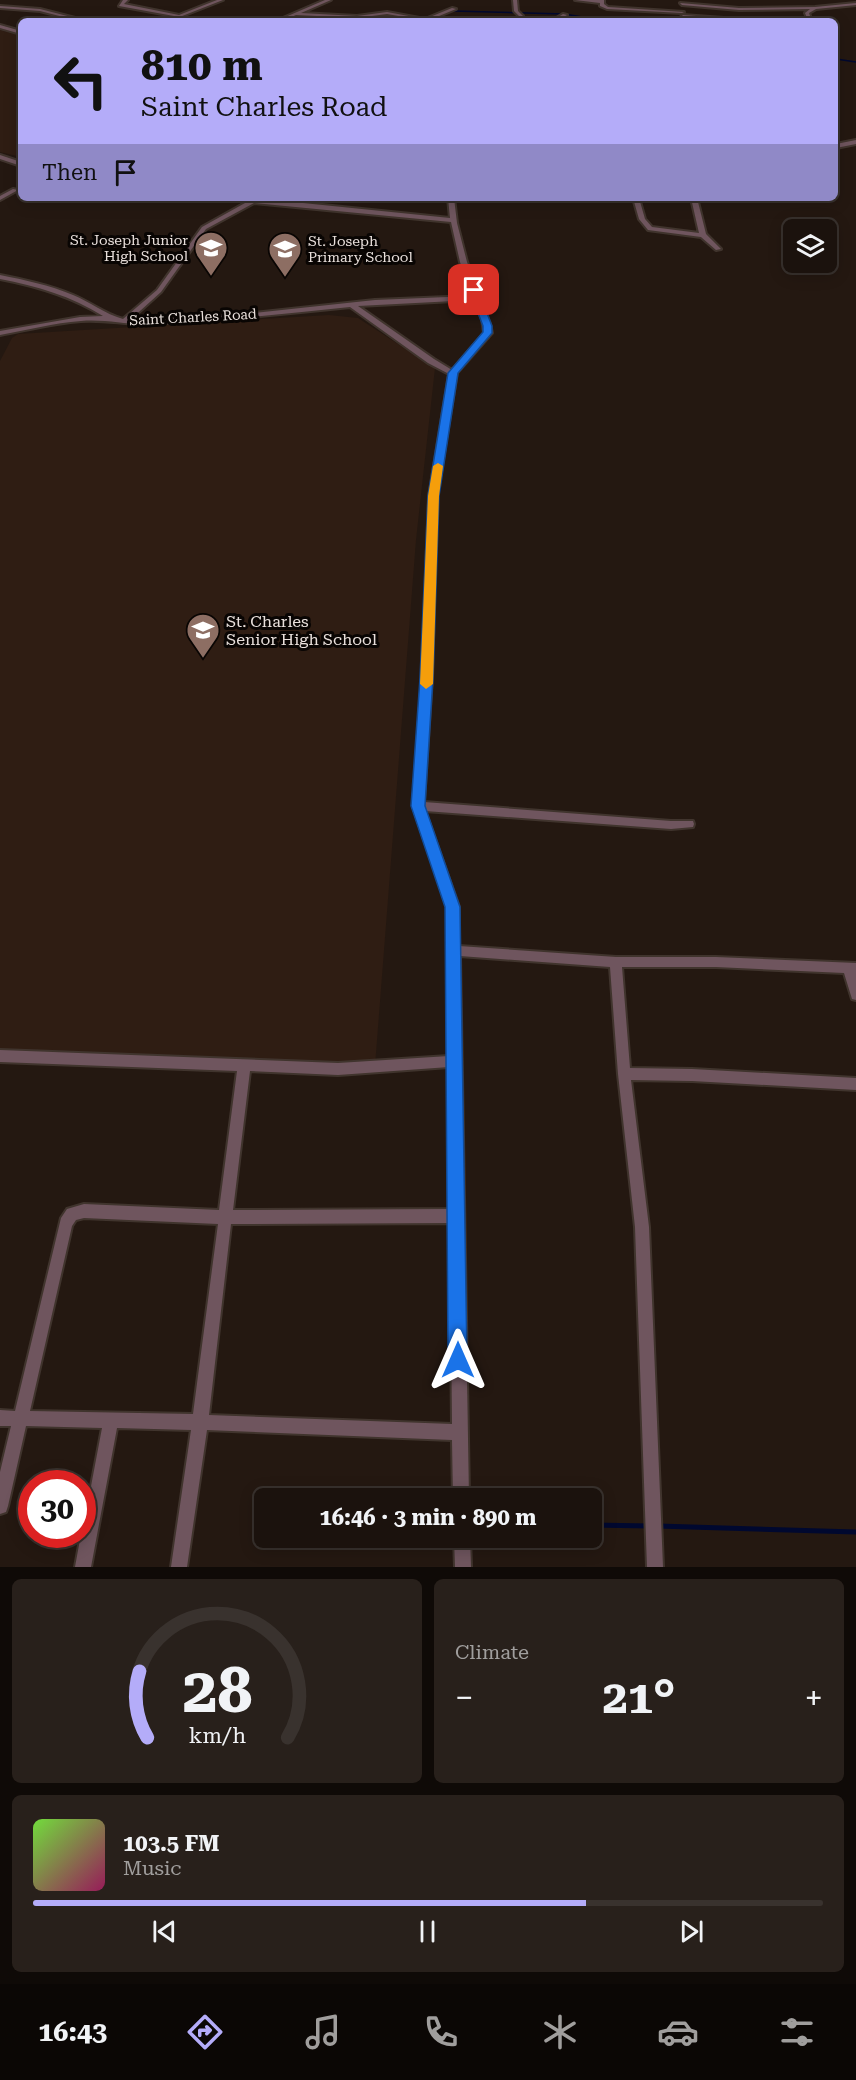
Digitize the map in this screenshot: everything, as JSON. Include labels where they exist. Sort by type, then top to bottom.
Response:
[{"type":"street","points":[[126,0],[122,5],[179,16]]},
{"type":"street","points":[[174,18],[221,0]]},
{"type":"street","points":[[286,18],[329,0]]},
{"type":"street","points":[[515,0],[520,18]]},
{"type":"street","points":[[577,0],[602,1],[606,8],[638,9],[708,18]]},
{"type":"street","points":[[638,9],[640,0]]},
{"type":"street","points":[[720,0],[720,7]]},
{"type":"street","points":[[683,16],[682,2],[720,7],[815,8],[856,4]]},
{"type":"street","points":[[0,7],[40,10],[73,18]]},
{"type":"street","points":[[809,18],[807,13],[815,8]]},
{"type":"street","points":[[432,18],[454,9]]},
{"type":"street","points":[[296,14],[357,16],[387,14],[408,18]]},
{"type":"street","points":[[312,15],[315,18]]},
{"type":"street","points":[[560,18],[565,15]]},
{"type":"street","points":[[357,16],[361,18]]},
{"type":"street","points":[[0,26],[18,32]]},
{"type":"street","points":[[838,146],[856,142]]},
{"type":"street","points":[[0,157],[18,163]]},
{"type":"street","points":[[0,198],[15,190]]},
{"type":"street","points":[[124,322],[159,291],[204,228],[252,201]]},
{"type":"street","points":[[275,201],[453,220]]},
{"type":"street","points":[[451,201],[453,220],[476,298],[488,326],[488,333],[453,373],[433,496],[427,678],[418,806],[453,907],[458,1432],[461,1488]]},
{"type":"street","points":[[637,201],[642,219],[650,229],[703,236],[718,249]]},
{"type":"street","points":[[695,201],[703,236]]},
{"type":"street","points":[[0,277],[48,286],[86,301],[111,318]]},
{"type":"street","name":"Saint Charles Road","points":[[3,333],[63,321],[111,318],[124,322],[235,317],[351,304],[476,298]]},
{"type":"street","points":[[351,304],[431,361],[453,373]]},
{"type":"street","points":[[0,343],[3,333]]},
{"type":"street","points":[[418,806],[671,825],[689,824]]},
{"type":"street","points":[[455,951],[616,962],[716,962],[852,968],[856,995]]},
{"type":"street","points":[[616,962],[624,1074],[642,1227],[655,1567]]},
{"type":"street","points":[[0,1056],[338,1069],[456,1061]]},
{"type":"street","points":[[179,1567],[200,1422],[244,1065]]},
{"type":"street","points":[[624,1074],[692,1075],[856,1084]]},
{"type":"street","points":[[0,1506],[66,1223],[72,1214],[84,1211],[226,1216],[456,1216]]},
{"type":"street","points":[[0,1418],[200,1422],[458,1432]]},
{"type":"street","points":[[83,1567],[111,1421]]},
{"type":"street","points":[[462,1548],[463,1567]]},
{"type":"shaded area","points":[[0,30],[18,35],[18,156],[0,152]]},
{"type":"shaded area","name":"St. Charles Senior High School","points":[[329,315],[358,318],[435,368],[416,540],[375,1066],[0,1052],[0,361],[12,338],[18,334]]},
{"type":"waterway","points":[[453,11],[564,14],[589,18]]},
{"type":"waterway","points":[[838,59],[856,62]]},
{"type":"waterway","points":[[602,1525],[650,1526]]},
{"type":"waterway","points":[[658,1526],[856,1532]]},
{"type":"slow traffic","points":[[426,684],[433,496],[438,466]]},
{"type":"place","name":"St. Joseph Junior High School","points":[[211,277]]},
{"type":"place","name":"St. Joseph Primary School","points":[[285,278]]},
{"type":"place","name":"St. Charles Senior High School","points":[[203,659]]},
{"type":"route","points":[[458,1360],[453,907],[418,806],[427,678],[433,496],[453,373],[488,333],[488,326],[474,290]]}]
